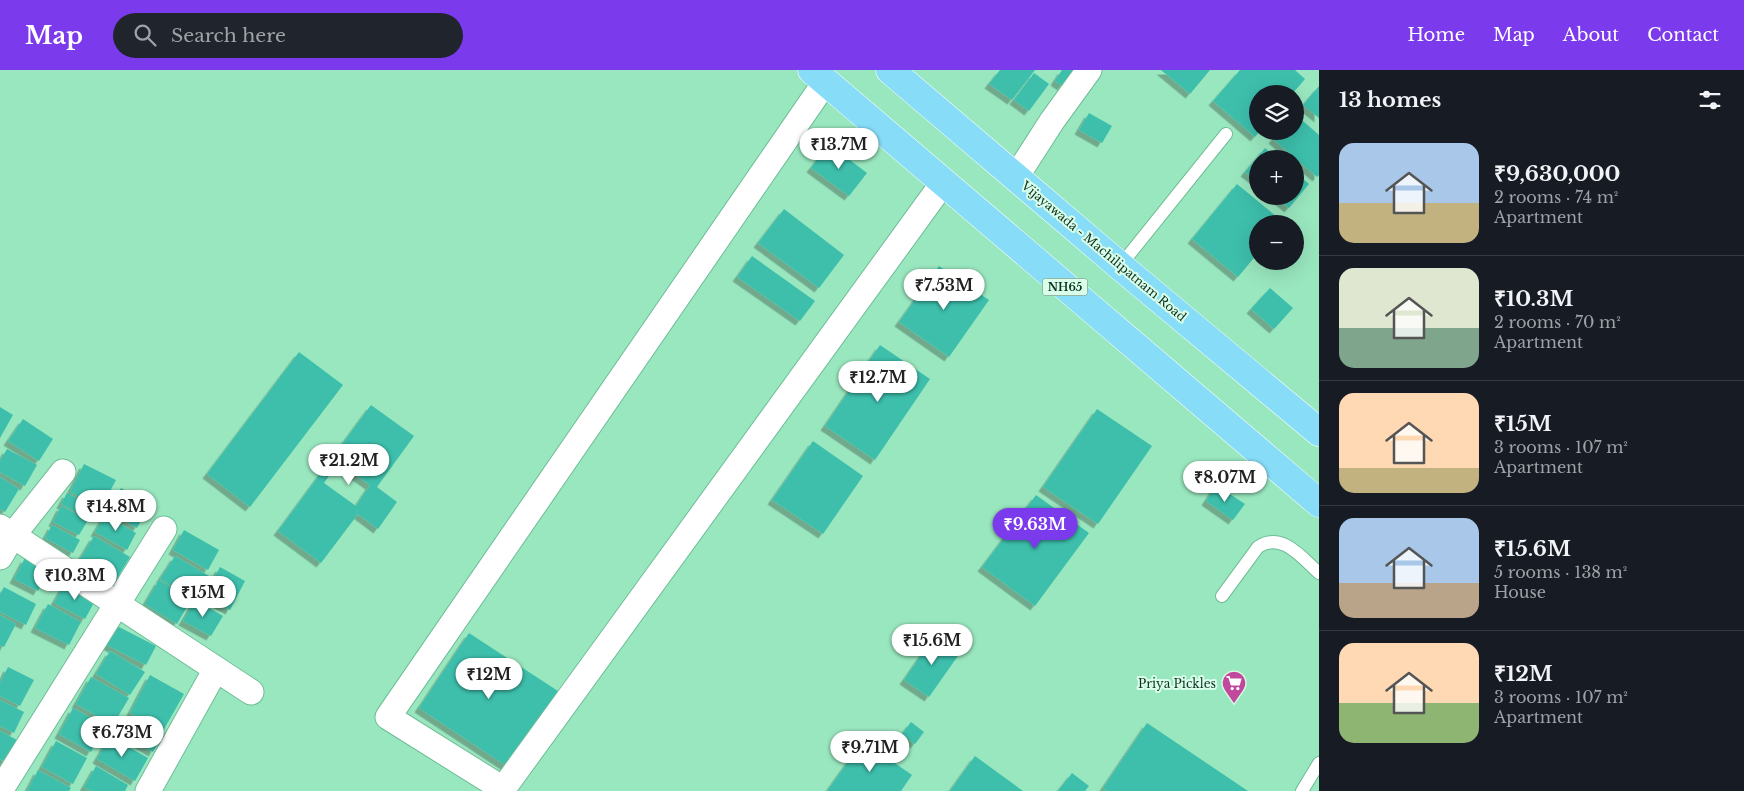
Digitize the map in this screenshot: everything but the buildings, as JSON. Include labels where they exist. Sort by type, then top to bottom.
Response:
[{"type":"highway","name":"Vijayawada - Machilipatnam Road","points":[[890,70],[1120,266],[1316,423]]},
{"type":"highway","name":"NH65","points":[[819,76],[1319,503]]},
{"type":"street","points":[[1016,177],[1052,121],[1089,70]]},
{"type":"street","points":[[819,76],[388,717],[503,789],[943,183]]},
{"type":"street","points":[[0,558],[7,531],[63,472]]},
{"type":"street","points":[[0,791],[164,529]]},
{"type":"street","points":[[7,531],[251,692]]},
{"type":"street","points":[[148,791],[216,668]]},
{"type":"lane","points":[[1120,266],[1226,134]]},
{"type":"lane","points":[[1222,596],[1258,547],[1265,543],[1279,542],[1289,546],[1319,574]]},
{"type":"lane","points":[[1302,791],[1319,763]]},
{"type":"place","name":"Priya Pickles","points":[[1234,704]]}]
